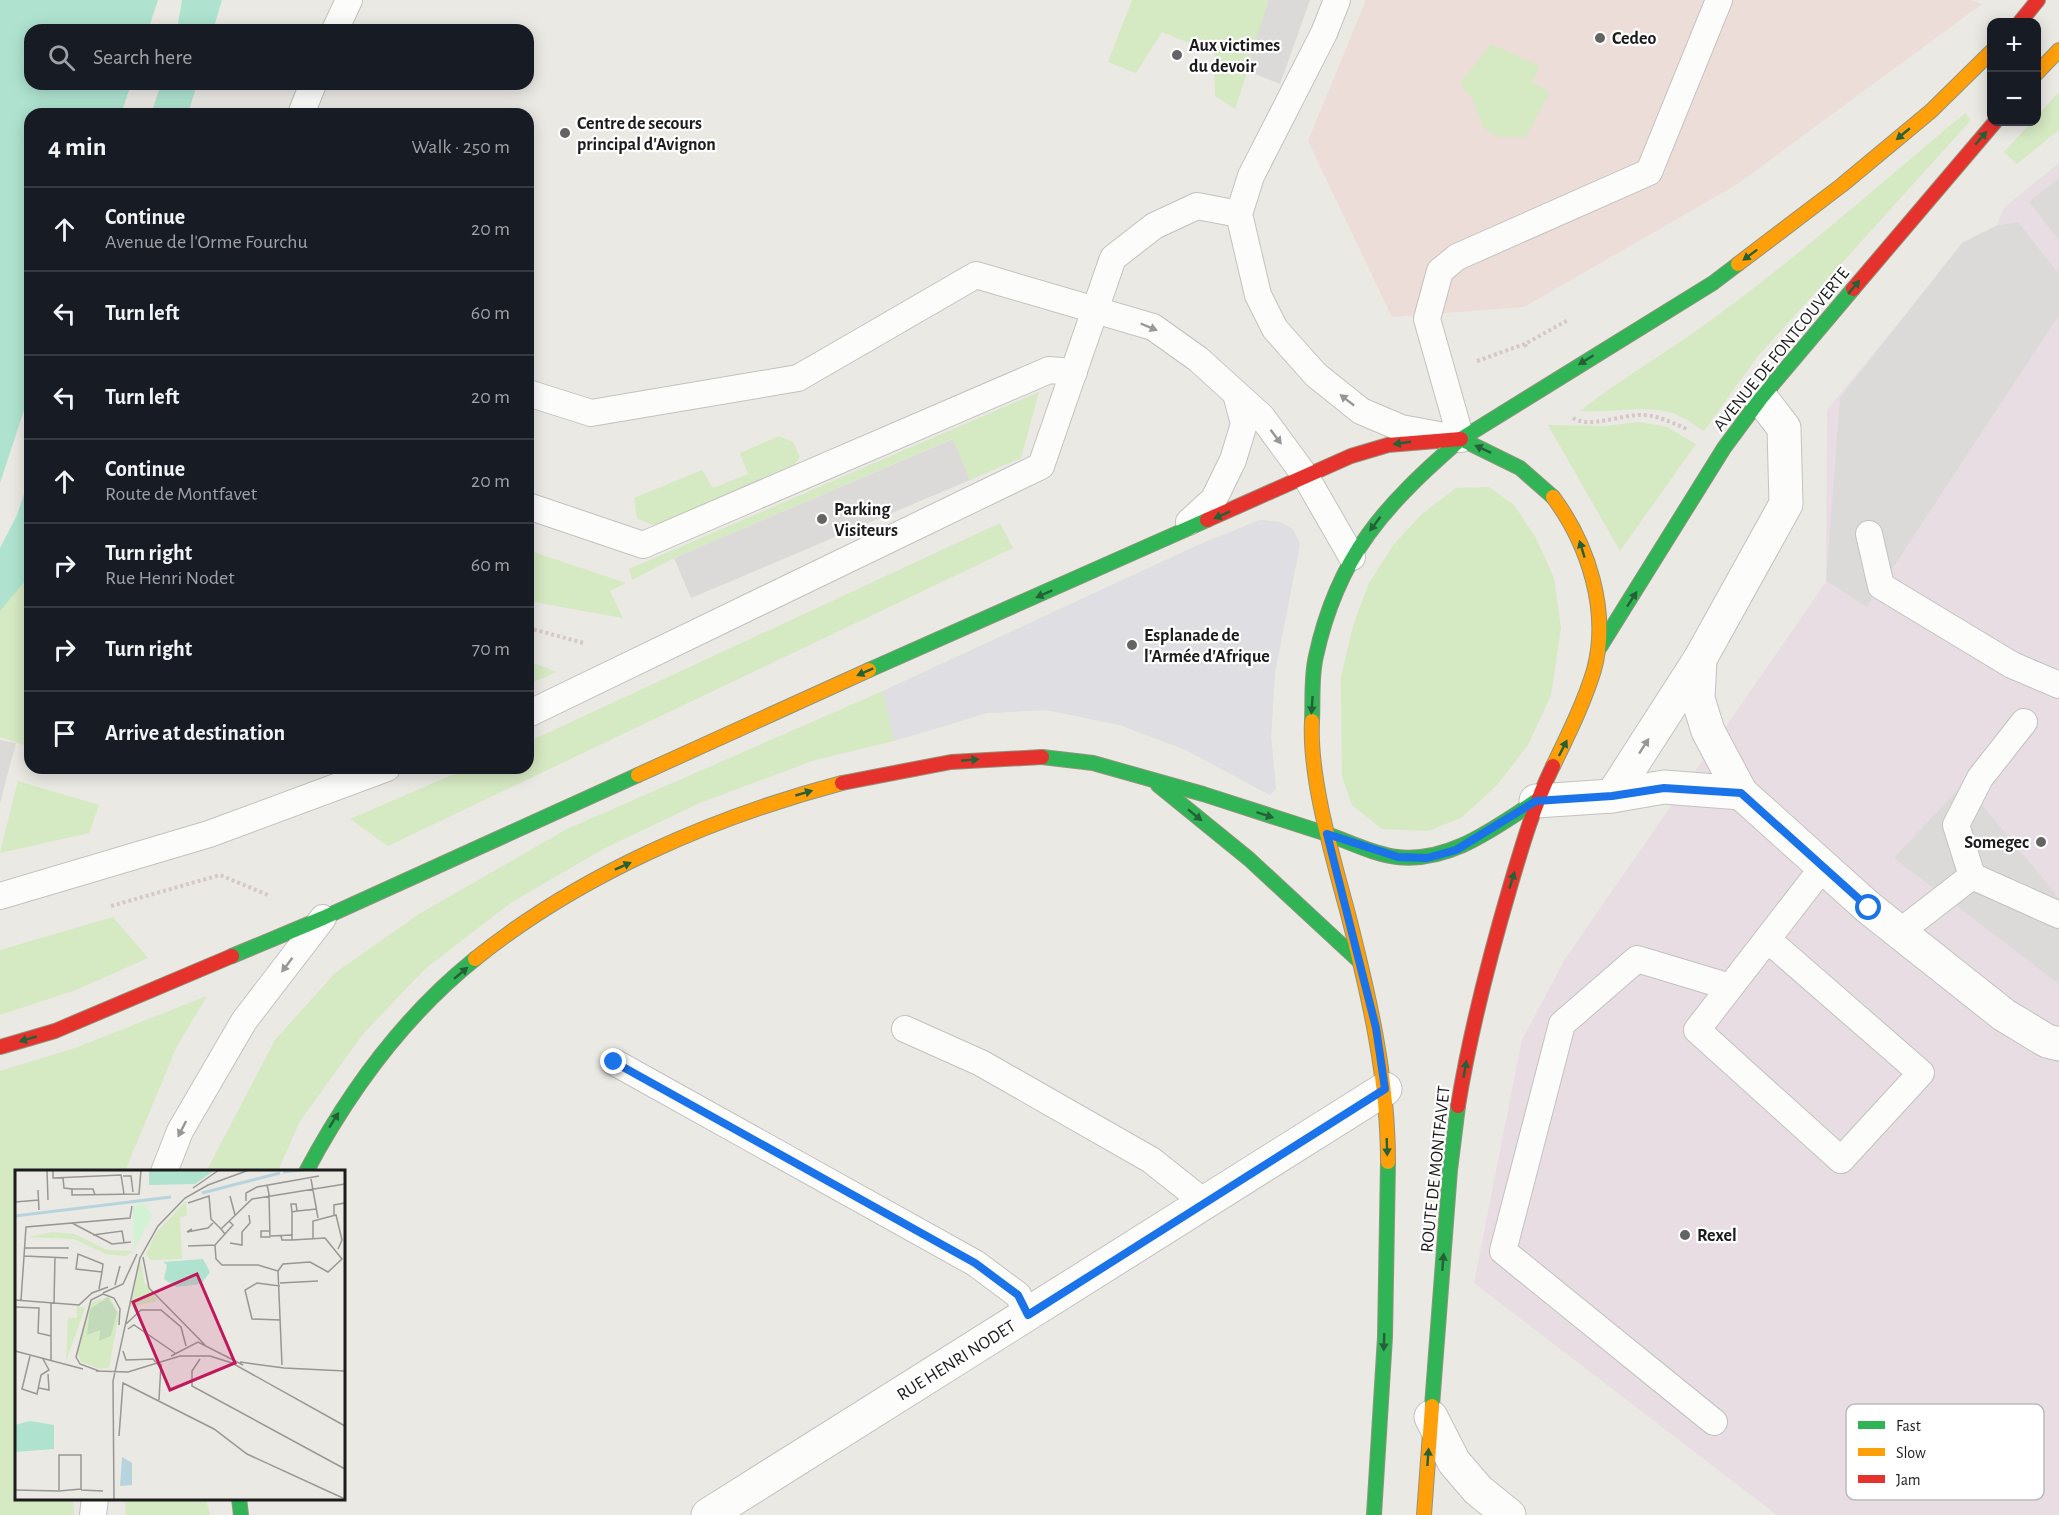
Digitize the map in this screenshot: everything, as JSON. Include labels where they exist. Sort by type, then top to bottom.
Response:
[{"type":"main road","points":[[2023,18],[2038,0]]},
{"type":"main road","points":[[2039,72],[2059,50]]},
{"type":"main road","points":[[1374,1515],[1387,1274],[1388,1176],[1385,1089],[1376,1028],[1327,834],[1314,772],[1311,722],[1315,658],[1328,605],[1352,557],[1374,524],[1403,490],[1461,439],[1713,283],[1842,185],[1931,111],[1987,56]]},
{"type":"main road","name":"AVENUE DE FONTCOUVERTE","points":[[1600,647],[1724,448],[1761,398],[1992,126]]},
{"type":"main road","points":[[0,1047],[55,1030],[323,918],[809,697],[1351,456],[1388,445],[1461,439],[1506,460],[1538,481],[1568,517],[1580,542],[1599,617],[1600,647]]},
{"type":"main road","name":"ROUTE DE MONTFAVET","points":[[1424,1515],[1457,1115],[1470,1042],[1494,942],[1536,801],[1571,732],[1600,647]]},
{"type":"main road","points":[[307,1170],[321,1140],[354,1087],[402,1029],[446,985],[493,945],[543,910],[591,881],[695,834],[792,796],[912,765],[1009,757],[1071,758],[1200,792],[1398,857],[1427,858],[1456,850],[1536,801]]},
{"type":"main road","points":[[1150,778],[1249,859],[1358,960]]},
{"type":"main road","points":[[239,1500],[241,1515]]},
{"type":"street","points":[[1612,796],[1700,659],[1785,504],[1784,428],[1761,398]]},
{"type":"street","points":[[1700,659],[1698,699],[1708,731],[1741,793],[1869,908],[1901,931],[2004,1015],[2047,1041],[2059,1044]]},
{"type":"street","points":[[1536,801],[1612,796],[1664,788],[1741,793]]},
{"type":"street","name":"RUE HENRI NODET","points":[[708,1515],[1385,1089]]},
{"type":"street","points":[[1431,1417],[1454,1462],[1478,1490],[1509,1515]]},
{"type":"lane","points":[[338,24],[349,0]]},
{"type":"lane","points":[[1337,0],[1324,33],[1251,176],[1239,214],[1258,295],[1275,329],[1316,375],[1361,411],[1401,428],[1461,439],[1427,319],[1440,271],[1457,257],[1649,172],[1719,0]]},
{"type":"lane","points":[[303,108],[311,90]]},
{"type":"lane","points":[[534,711],[1041,466],[1093,310],[1113,258],[1155,226],[1197,206],[1239,214]]},
{"type":"lane","points":[[534,395],[591,414],[798,378],[976,275],[1153,327],[1198,359],[1262,417],[1306,477],[1352,557]]},
{"type":"lane","points":[[534,508],[643,544],[1049,370],[1074,372]]},
{"type":"lane","points":[[1173,537],[1214,499],[1233,460],[1244,424],[1236,394]]},
{"type":"lane","points":[[1869,534],[1881,586],[2012,665],[2059,685]]},
{"type":"lane","points":[[2024,722],[1980,778],[1956,825],[1972,876],[2059,915]]},
{"type":"lane","points":[[0,896],[209,834],[371,774]]},
{"type":"lane","points":[[1767,939],[1921,1073],[1841,1160],[1697,1030],[1767,939],[1823,867]]},
{"type":"lane","points":[[1901,931],[1972,876]]},
{"type":"lane","points":[[165,1170],[180,1131],[244,1021],[323,918]]},
{"type":"lane","points":[[1714,1422],[1503,1251],[1562,1024],[1637,959],[1730,987]]},
{"type":"lane","points":[[904,1029],[981,1063],[1151,1160],[1204,1202]]},
{"type":"lane","points":[[614,1062],[975,1263],[1018,1295],[1028,1315]]},
{"type":"lane","points":[[93,1515],[95,1500]]},
{"type":"path","points":[[99,909],[220,875],[277,899]]},
{"type":"shaded area","points":[[1269,0],[1310,0],[1280,84],[1245,70]]},
{"type":"shaded area","points":[[1366,0],[1971,0],[1982,4],[1736,185],[1524,307],[1392,317],[1308,141]]},
{"type":"shaded area","points":[[2059,163],[2059,1515],[1777,1515],[1474,1283],[1522,1040],[1565,959],[1826,582],[1827,410],[1967,240],[1996,226],[2005,207]]},
{"type":"shaded area","points":[[2059,178],[2059,240],[2029,202]]},
{"type":"shaded area","points":[[2018,222],[2059,274],[2059,315],[1867,607],[1826,581],[1840,398],[1962,243],[1996,226]]},
{"type":"shaded area","name":"Parking Visiteurs","points":[[953,439],[970,480],[691,598],[674,558]]},
{"type":"shaded area","name":"Esplanade de l'Armée d'Afrique","points":[[1260,520],[1280,522],[1293,529],[1300,544],[1275,672],[1271,737],[1276,788],[1270,795],[1186,750],[1120,725],[1047,710],[987,713],[894,741],[883,691],[1196,546]]},
{"type":"shaded area","points":[[0,740],[16,743],[0,803]]},
{"type":"shaded area","points":[[1964,783],[2059,898],[2059,984],[1894,858]]},
{"type":"green space","points":[[0,0],[158,0],[150,24],[24,24],[24,90],[129,90],[123,108],[24,108],[24,410],[0,483]]},
{"type":"green space","points":[[182,0],[222,0],[215,24],[178,24]]},
{"type":"green space","points":[[1132,0],[1271,0],[1235,109],[1215,96],[1214,53],[1162,32],[1136,73],[1108,62]]},
{"type":"green space","points":[[1491,44],[1540,66],[1532,82],[1550,92],[1526,137],[1496,137],[1483,127],[1472,99],[1460,83]]},
{"type":"green space","points":[[159,90],[195,90],[190,108],[153,108]]},
{"type":"green space","points":[[2059,92],[2059,130],[2017,164],[2004,152],[2028,126],[2041,126],[2041,112]]},
{"type":"green space","points":[[1965,113],[1971,120],[1757,357],[1704,431],[1666,411],[1642,409],[1580,411],[1705,325],[1753,288]]},
{"type":"green space","points":[[1039,392],[1021,458],[970,480],[952,439],[674,558],[632,580],[629,569]]},
{"type":"green space","points":[[1639,422],[1667,427],[1696,444],[1620,551],[1548,425],[1604,426]]},
{"type":"green space","points":[[779,436],[793,442],[800,457],[787,476],[667,525],[650,524],[637,518],[634,498],[702,470],[713,488],[748,474],[740,453]]},
{"type":"green space","points":[[1489,487],[1514,505],[1536,538],[1554,578],[1561,628],[1551,695],[1528,745],[1497,785],[1461,818],[1428,831],[1382,829],[1352,805],[1342,777],[1341,676],[1353,626],[1369,583],[1394,544],[1422,514],[1456,488]]},
{"type":"green space","points":[[24,494],[24,582],[0,611],[0,548],[17,515]]},
{"type":"green space","points":[[1260,520],[1289,527],[1300,544],[1275,672],[1271,737],[1276,788],[1270,795],[1186,750],[1120,725],[1046,710],[987,713],[894,741],[815,760],[702,802],[605,848],[512,902],[426,968],[363,1034],[300,1121],[278,1170],[207,1170],[275,1040],[335,973],[419,914],[567,829],[883,691],[1196,546]]},
{"type":"green space","points":[[1000,523],[1013,548],[388,846],[350,819],[454,774],[534,774],[534,739]]},
{"type":"green space","points":[[534,552],[626,583],[610,591],[623,618],[534,602]]},
{"type":"green space","points":[[24,582],[24,745],[0,737],[0,611]]},
{"type":"green space","points":[[534,663],[557,672],[534,682]]},
{"type":"green space","points":[[18,781],[99,805],[89,833],[0,853]]},
{"type":"green space","points":[[113,917],[148,958],[76,990],[0,1015],[0,950]]},
{"type":"green space","points":[[207,996],[177,1046],[125,1170],[15,1170],[15,1500],[73,1500],[74,1515],[0,1515],[0,1071],[75,1048]]},
{"type":"green space","points":[[125,1500],[206,1500],[210,1515],[126,1515]]},
{"type":"traffic: fast","points":[[1461,439],[1713,283],[1738,264]]},
{"type":"traffic: fast","points":[[1600,647],[1724,448],[1761,398],[1853,289]]},
{"type":"traffic: fast","points":[[1312,721],[1314,664],[1325,620],[1337,589],[1368,534],[1409,487],[1434,463],[1461,439],[1520,468],[1553,497]]},
{"type":"traffic: fast","points":[[869,670],[1207,520]]},
{"type":"traffic: fast","points":[[1042,757],[1093,763],[1203,794],[1327,834]]},
{"type":"traffic: fast","points":[[232,956],[323,918],[638,775]]},
{"type":"traffic: fast","points":[[1158,785],[1249,859],[1358,960]]},
{"type":"traffic: fast","points":[[1327,834],[1370,851],[1397,857],[1435,855],[1488,832],[1536,801]]},
{"type":"traffic: fast","points":[[307,1170],[340,1113],[380,1057],[424,1005],[475,959]]},
{"type":"traffic: fast","points":[[1432,1406],[1450,1170],[1458,1106]]},
{"type":"traffic: fast","points":[[1374,1515],[1385,1337],[1388,1162]]},
{"type":"traffic: fast","points":[[239,1500],[241,1515]]},
{"type":"traffic: slow","points":[[2038,72],[2059,50]]},
{"type":"traffic: slow","points":[[1738,264],[1842,185],[1931,111],[1987,56]]},
{"type":"traffic: slow","points":[[1553,497],[1586,557],[1593,579],[1599,625],[1594,670],[1553,766]]},
{"type":"traffic: slow","points":[[638,775],[869,670]]},
{"type":"traffic: slow","points":[[1312,721],[1314,767],[1323,818],[1356,945],[1376,1037],[1385,1099],[1388,1162]]},
{"type":"traffic: slow","points":[[475,959],[558,901],[649,852],[745,813],[842,783]]},
{"type":"traffic: slow","points":[[1424,1515],[1432,1406]]},
{"type":"traffic: jam","points":[[2023,18],[2038,0]]},
{"type":"traffic: jam","points":[[1853,289],[1992,126]]},
{"type":"traffic: jam","points":[[1207,520],[1351,456],[1388,445],[1461,439]]},
{"type":"traffic: jam","points":[[842,783],[951,762],[1042,757]]},
{"type":"traffic: jam","points":[[1458,1106],[1474,1023],[1502,914],[1529,826],[1553,766]]},
{"type":"traffic: jam","points":[[0,1047],[55,1031],[232,956]]},
{"type":"place","name":"Cedeo","points":[[1600,38]]},
{"type":"place","name":"Aux victimes du devoir","points":[[1177,55]]},
{"type":"place","name":"Centre de secours principal d'Avignon","points":[[565,133]]},
{"type":"place","name":"Parking Visiteurs","points":[[822,519]]},
{"type":"place","name":"Esplanade de l'Armée d'Afrique","points":[[1132,645]]},
{"type":"place","name":"Somegec","points":[[2041,842]]},
{"type":"place","name":"Rexel","points":[[1685,1235]]},
{"type":"route","points":[[614,1062],[975,1263],[1018,1295],[1028,1315],[1385,1089],[1376,1028],[1327,834],[1370,850],[1398,857],[1427,858],[1456,850],[1536,801],[1612,796],[1664,788],[1741,793],[1869,908]]}]
